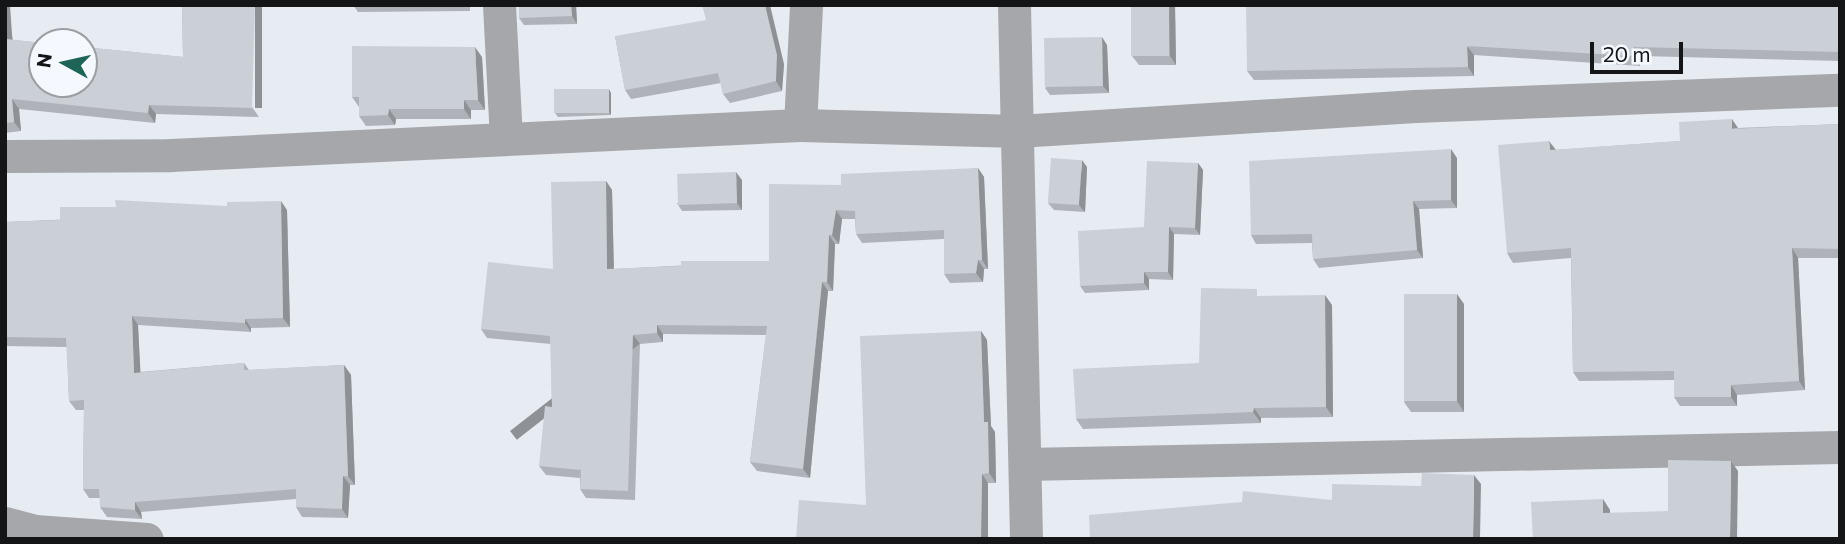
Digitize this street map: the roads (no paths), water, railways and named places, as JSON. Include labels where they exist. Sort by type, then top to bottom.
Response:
[{"type":"street","points":[[499,5],[506,137]]},
{"type":"street","points":[[800,125],[806,5]]},
{"type":"street","points":[[1014,5],[1026,539]]},
{"type":"street","points":[[5,156],[171,155],[800,125],[1018,131],[1415,106],[1840,90]]},
{"type":"street","points":[[1025,464],[1840,447]]},
{"type":"street","points":[[5,523],[35,531],[147,539]]}]
